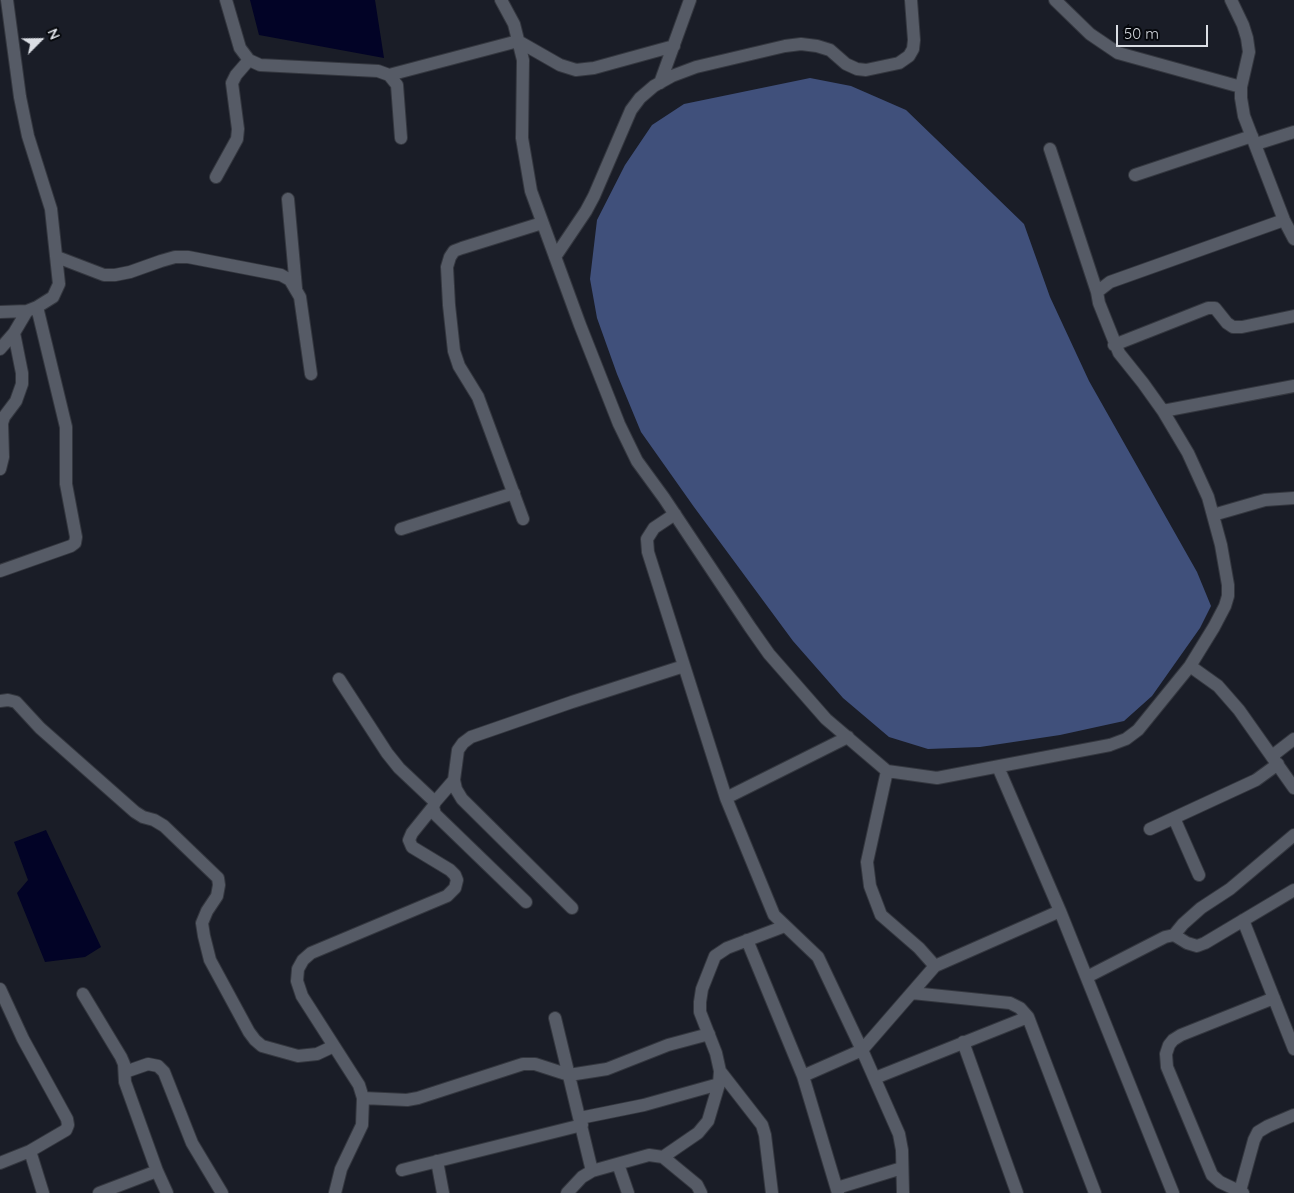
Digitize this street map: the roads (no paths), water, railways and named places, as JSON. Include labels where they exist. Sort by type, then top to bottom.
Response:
[{"type":"street","points":[[0,349],[32,309],[53,297],[60,284],[50,208],[28,136],[7,0]]},
{"type":"street","points":[[226,0],[240,48],[249,60],[260,65],[273,67],[378,71],[389,75],[518,41],[560,66],[576,70],[594,68],[674,46]]},
{"type":"street","points":[[501,0],[514,24],[523,60],[522,138],[531,191],[619,424],[637,461],[769,654],[826,719],[888,771],[937,778],[1110,745],[1126,739],[1138,730],[1190,666],[1214,627],[1228,596],[1222,545],[1201,479],[1163,411],[1114,345],[1050,149]]},
{"type":"street","points":[[660,83],[690,0]]},
{"type":"street","points":[[555,257],[590,203],[631,110],[640,98],[660,83],[672,76],[696,68],[785,46],[801,44],[830,50],[846,64],[857,69],[866,70],[900,62],[913,50],[911,0]]},
{"type":"street","points":[[1055,0],[1090,34],[1118,53],[1241,87]]},
{"type":"street","points":[[1231,0],[1243,25],[1249,52],[1241,87],[1244,116],[1284,220],[1294,239]]},
{"type":"street","points":[[216,177],[237,139],[238,129],[232,83],[236,75],[249,60]]},
{"type":"street","points":[[389,75],[396,85],[402,138]]},
{"type":"street","points":[[1135,175],[1254,140],[1294,132]]},
{"type":"street","points":[[288,199],[296,288]]},
{"type":"street","points":[[1097,292],[1110,282],[1284,220]]},
{"type":"street","points":[[523,519],[478,396],[459,366],[454,351],[447,267],[454,251],[542,223]]},
{"type":"street","points":[[57,257],[104,275],[130,272],[175,257],[188,257],[281,275],[290,280],[300,297],[311,374]]},
{"type":"street","points":[[1114,345],[1208,308],[1214,308],[1233,327],[1242,327],[1294,316]]},
{"type":"street","points":[[0,312],[32,309]]},
{"type":"street","points":[[0,571],[71,546],[75,543],[76,538],[66,484],[66,427],[32,309]]},
{"type":"street","points":[[0,469],[3,457],[2,423],[4,417],[16,401],[22,384],[22,373],[14,333]]},
{"type":"street","points":[[1163,411],[1294,386]]},
{"type":"street","points":[[401,529],[514,493]]},
{"type":"street","points":[[1213,515],[1265,500],[1294,498]]},
{"type":"street","points":[[675,514],[654,528],[647,539],[648,552],[726,798],[774,915],[818,957],[875,1078],[899,1134],[903,1193]]},
{"type":"street","points":[[572,908],[462,799],[456,789],[454,780],[458,750],[471,737],[684,666]]},
{"type":"street","points":[[1190,666],[1218,686],[1239,710],[1294,788]]},
{"type":"street","points":[[339,679],[386,753],[434,804],[435,814],[526,902]]},
{"type":"street","points":[[0,701],[16,702],[40,728],[135,812],[164,826],[218,878],[217,896],[202,923],[204,936],[210,960],[255,1040],[262,1046],[298,1056],[318,1054],[334,1046]]},
{"type":"street","points":[[726,798],[848,737]]},
{"type":"street","points":[[1150,829],[1256,780],[1294,739]]},
{"type":"street","points":[[998,767],[1060,911],[1173,1193]]},
{"type":"street","points":[[888,771],[867,862],[870,886],[881,915],[919,948],[935,966]]},
{"type":"street","points":[[335,1193],[341,1169],[362,1125],[364,1098],[360,1085],[302,996],[297,981],[298,969],[303,960],[311,953],[447,896],[455,888],[457,880],[455,874],[417,851],[412,847],[410,840],[412,833],[454,780]]},
{"type":"street","points":[[1174,818],[1199,875]]},
{"type":"street","points":[[1087,977],[1174,935],[1201,908],[1230,889],[1294,835]]},
{"type":"street","points":[[1174,935],[1187,943],[1197,946],[1294,890]]},
{"type":"street","points":[[803,1076],[862,1050],[935,966],[1060,911]]},
{"type":"street","points":[[1243,920],[1294,1049]]},
{"type":"street","points":[[663,1157],[698,1133],[708,1121],[719,1077],[716,1053],[700,1012],[700,1002],[702,989],[715,956],[727,948],[785,926]]},
{"type":"street","points":[[747,940],[803,1076],[838,1190],[902,1168]]},
{"type":"street","points":[[0,989],[23,1039],[67,1119],[68,1125],[66,1130],[30,1151],[0,1162]]},
{"type":"street","points":[[912,993],[1010,1004],[1020,1008],[1028,1017],[1095,1193]]},
{"type":"street","points":[[83,994],[121,1057],[125,1072],[125,1082],[157,1171],[167,1193]]},
{"type":"street","points":[[1274,998],[1181,1034],[1169,1045],[1166,1054],[1167,1067],[1212,1175],[1220,1182],[1242,1192],[1254,1140],[1258,1132],[1294,1115]]},
{"type":"street","points":[[875,1078],[1028,1017]]},
{"type":"street","points":[[555,1018],[592,1171]]},
{"type":"street","points":[[364,1098],[407,1100],[418,1098],[522,1064],[535,1064],[569,1075],[607,1069],[668,1045],[709,1034]]},
{"type":"street","points":[[963,1042],[1017,1193]]},
{"type":"street","points":[[125,1072],[148,1064],[158,1066],[164,1072],[192,1143],[222,1193]]},
{"type":"street","points":[[402,1170],[644,1105],[719,1077]]},
{"type":"street","points":[[719,1077],[762,1125],[765,1135],[772,1193]]},
{"type":"street","points":[[30,1151],[44,1193]]},
{"type":"street","points":[[567,1193],[582,1177],[592,1171],[649,1155],[663,1157],[697,1185],[701,1193]]},
{"type":"street","points":[[437,1162],[443,1193]]},
{"type":"street","points":[[618,1164],[628,1193]]},
{"type":"street","points":[[99,1193],[157,1171]]}]
